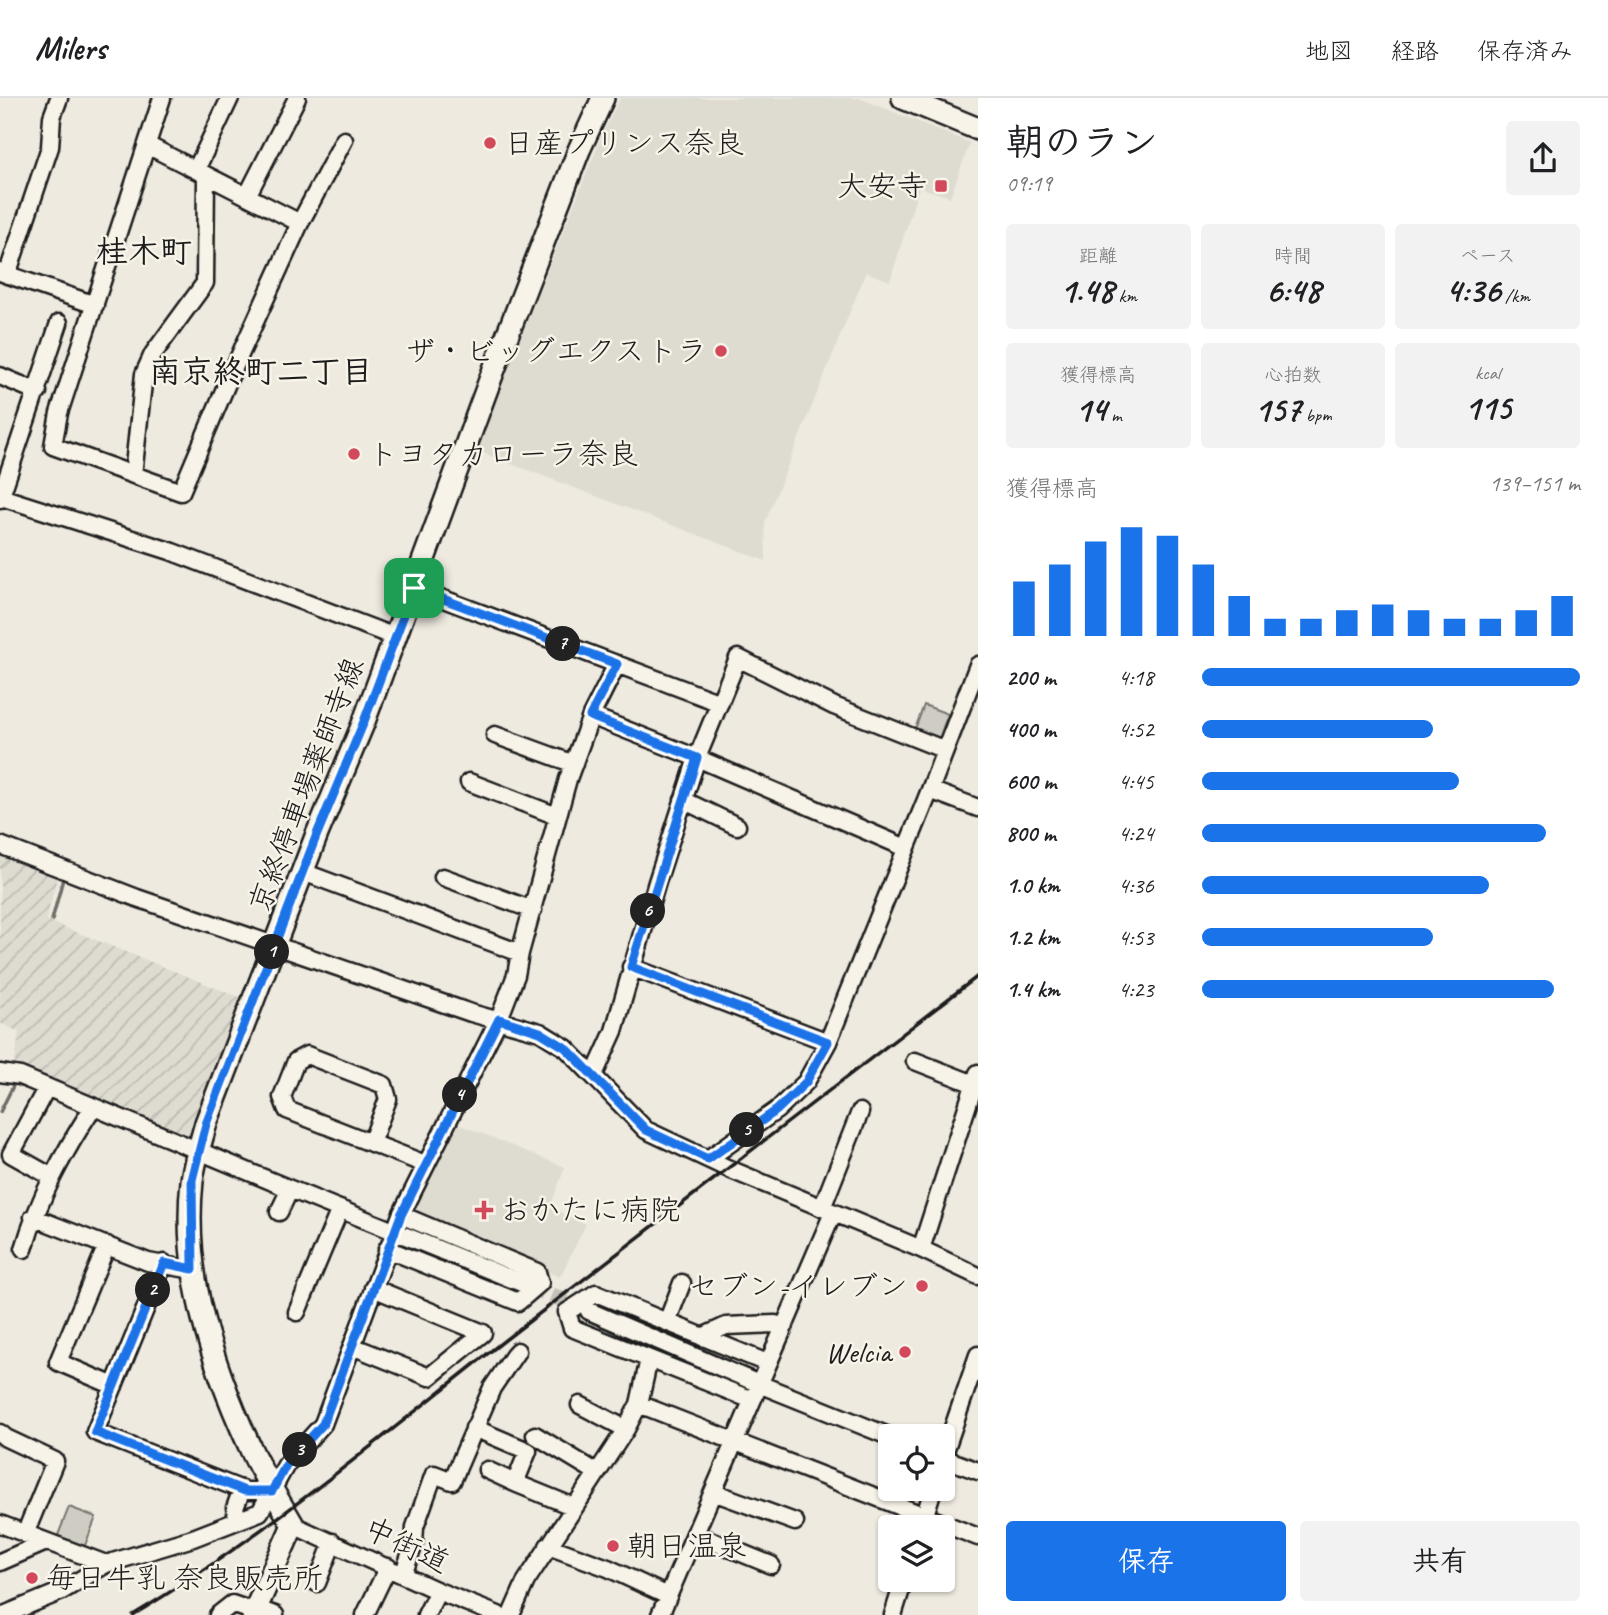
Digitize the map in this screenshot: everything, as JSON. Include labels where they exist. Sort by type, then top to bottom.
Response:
[{"type":"main road","name":"京終停車場薬師寺線","points":[[293,1525],[249,1447],[228,1396],[202,1319],[193,1269],[192,1180],[206,1124],[363,724],[560,199],[603,98]]},
{"type":"main road","points":[[903,98],[978,129]]},
{"type":"main road","points":[[260,1613],[293,1525]]},
{"type":"street","points":[[59,98],[51,117],[50,147],[4,274],[94,305]]},
{"type":"street","points":[[162,98],[59,413],[53,446],[181,492],[228,380],[300,223],[344,140]]},
{"type":"street","points":[[133,475],[144,374],[153,354],[205,283],[201,172],[230,98]]},
{"type":"street","points":[[247,196],[297,98]]},
{"type":"street","points":[[147,145],[300,223]]},
{"type":"street","points":[[59,323],[38,392],[0,498],[170,551],[395,637]]},
{"type":"street","points":[[0,376],[38,392]]},
{"type":"street","points":[[414,588],[720,703]]},
{"type":"street","points":[[594,1075],[614,1031],[631,967],[697,758],[738,657],[834,706],[945,750]]},
{"type":"street","points":[[4,1615],[62,1591],[106,1564],[193,1538],[260,1512],[286,1465],[323,1424],[394,1231],[499,1019],[516,975],[574,764],[590,716],[617,664]]},
{"type":"street","points":[[708,1159],[777,1110],[806,1082],[828,1042],[978,665]]},
{"type":"street","points":[[590,716],[697,758],[906,848]]},
{"type":"street","points":[[495,735],[574,764]]},
{"type":"street","points":[[469,782],[558,817]]},
{"type":"street","points":[[930,790],[978,808]]},
{"type":"street","points":[[683,800],[737,825]]},
{"type":"street","points":[[0,845],[137,898],[471,1013],[540,1032],[566,1048],[646,1130],[978,1276]]},
{"type":"street","points":[[303,872],[520,953]]},
{"type":"street","points":[[443,877],[533,910]]},
{"type":"street","points":[[631,967],[828,1042]]},
{"type":"street","points":[[371,1143],[388,1099],[384,1085],[307,1055],[296,1061],[282,1097],[287,1110],[371,1143],[425,1164]]},
{"type":"street","points":[[915,1061],[976,1079],[964,1123],[921,1249]]},
{"type":"street","points":[[0,1073],[20,1076],[529,1286]]},
{"type":"street","points":[[47,1087],[11,1154],[52,1177]]},
{"type":"street","points":[[24,1248],[33,1217],[52,1177],[93,1107]]},
{"type":"street","points":[[660,1615],[783,1326],[828,1211],[860,1112]]},
{"type":"street","points":[[279,1212],[290,1189]]},
{"type":"street","points":[[297,1312],[340,1209]]},
{"type":"street","points":[[387,1249],[518,1302],[540,1283],[537,1272],[401,1215]]},
{"type":"street","points":[[33,1217],[148,1262],[193,1269]]},
{"type":"street","points":[[107,1245],[58,1362],[114,1386]]},
{"type":"street","points":[[164,1263],[95,1432],[242,1489],[272,1491]]},
{"type":"street","points":[[667,1322],[682,1283]]},
{"type":"street","points":[[352,1346],[429,1377],[483,1333],[373,1288]]},
{"type":"street","points":[[752,1400],[572,1328],[567,1312],[596,1293],[767,1363]]},
{"type":"street","points":[[589,1311],[878,1432]]},
{"type":"street","points":[[702,1337],[726,1326],[783,1326]]},
{"type":"street","points":[[403,1575],[414,1544],[415,1527],[434,1474],[452,1481],[492,1388],[517,1350]]},
{"type":"street","points":[[954,1424],[978,1355]]},
{"type":"street","points":[[511,1615],[526,1581],[626,1429],[639,1404],[649,1359]]},
{"type":"street","points":[[639,1404],[734,1441],[907,1515]]},
{"type":"street","points":[[580,1405],[626,1429]]},
{"type":"street","points":[[474,1428],[528,1451],[515,1483]]},
{"type":"street","points":[[0,1433],[55,1461],[25,1534]]},
{"type":"street","points":[[536,1435],[596,1472]]},
{"type":"street","points":[[955,1462],[978,1471]]},
{"type":"street","points":[[487,1470],[573,1507]]},
{"type":"street","points":[[238,1520],[235,1508],[242,1489]]},
{"type":"street","points":[[713,1492],[795,1522]]},
{"type":"street","points":[[0,1524],[106,1564]]},
{"type":"street","name":"中街道","points":[[293,1525],[438,1591],[498,1615]]},
{"type":"street","points":[[955,1531],[978,1537]]},
{"type":"street","points":[[695,1534],[772,1565]]},
{"type":"street","points":[[0,1562],[46,1542]]},
{"type":"street","points":[[317,1583],[333,1542]]},
{"type":"street","points":[[548,1546],[608,1568],[668,1596]]},
{"type":"street","points":[[365,1615],[387,1567]]},
{"type":"street","points":[[426,1615],[438,1591]]},
{"type":"street","points":[[893,1615],[900,1592]]},
{"type":"street","points":[[218,1615],[232,1604],[260,1613]]},
{"type":"shaded area","points":[[620,98],[859,98],[970,143],[950,197],[919,187],[890,281],[866,272],[765,522],[766,561],[475,450],[603,133]]},
{"type":"shaded area","points":[[924,705],[948,714],[936,746],[912,737]]},
{"type":"shaded area","points":[[0,851],[58,875],[46,920],[244,999],[193,1143],[14,1068],[19,1032],[0,1023]]},
{"type":"shaded area","points":[[453,1122],[565,1167],[550,1208],[586,1224],[560,1277],[408,1213]]},
{"type":"shaded area","points":[[69,1507],[96,1517],[82,1553],[55,1543]]},
{"type":"waterway","points":[[52,920],[64,875]]},
{"type":"waterway","points":[[0,1112],[16,1080]]},
{"type":"tunnel","points":[[529,1286],[588,1310]]},
{"type":"railway","points":[[133,1615],[230,1552],[323,1484],[505,1340],[978,976]]},
{"type":"place","name":"日産プリンス奈良","points":[[490,143]]},
{"type":"place","name":"大安寺","points":[[941,186]]},
{"type":"place","name":"ザ・ビッグエクストラ","points":[[721,351]]},
{"type":"place","name":"トヨタカローラ奈良","points":[[354,454]]},
{"type":"place","name":"おかたに病院","points":[[484,1210]]},
{"type":"place","name":"セブン-イレブン","points":[[922,1286]]},
{"type":"place","name":"Welcia","points":[[905,1352]]},
{"type":"place","name":"朝日温泉","points":[[613,1546]]},
{"type":"place","name":"毎日牛乳 奈良販売所","points":[[32,1578]]},
{"type":"district","name":"桂木町","points":[[144,251]]},
{"type":"district","name":"南京終町二丁目","points":[[261,371]]},
{"type":"route","points":[[414,588],[617,664],[590,716],[697,758],[631,967],[828,1042],[806,1082],[777,1110],[708,1159],[646,1130],[566,1048],[540,1032],[499,1019],[401,1215],[323,1424],[286,1465],[272,1491],[245,1491],[95,1432],[164,1263],[193,1269],[192,1180],[206,1124],[414,588]]}]
